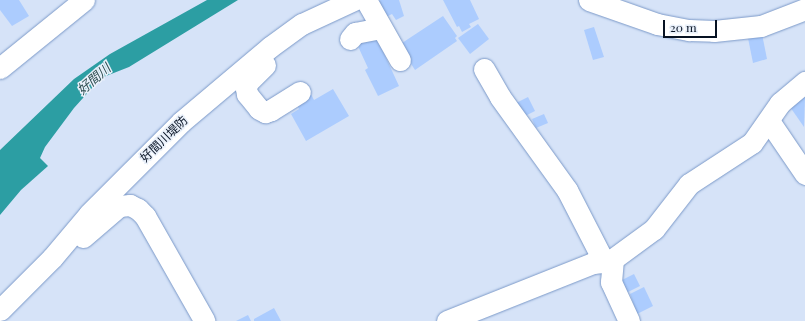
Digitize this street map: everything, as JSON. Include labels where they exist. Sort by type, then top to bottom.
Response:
[{"type":"street","points":[[0,68],[84,0]]},
{"type":"street","name":"好間川堤防","points":[[0,310],[89,214],[181,122],[302,24],[354,0]]},
{"type":"street","points":[[366,0],[380,28],[400,60]]},
{"type":"street","points":[[589,0],[657,24],[688,30],[714,31],[761,26],[805,9]]},
{"type":"street","points":[[350,39],[355,33],[380,28]]},
{"type":"street","points":[[291,32],[288,42],[247,83],[246,88],[247,94],[255,104],[265,112],[300,92]]},
{"type":"street","points":[[484,69],[500,97],[567,190],[607,261],[611,282],[629,321]]},
{"type":"street","points":[[447,321],[607,261],[654,229],[689,184],[752,143],[769,121],[780,103],[805,83]]},
{"type":"street","points":[[769,121],[805,174]]},
{"type":"street","points":[[67,239],[78,240],[86,235],[119,206],[130,205],[145,216],[204,320]]},
{"type":"water","name":"好間川","points":[[207,0],[238,0],[129,67],[101,78],[74,108],[45,147],[40,158],[48,166],[21,190],[0,215],[0,150],[74,79],[110,54]]},
{"type":"building","points":[[0,0],[19,0],[29,16],[12,26],[0,10]]},
{"type":"building","points":[[381,0],[399,0],[404,16],[396,20],[392,14],[384,18],[375,3]]},
{"type":"building","points":[[443,0],[470,0],[479,19],[469,24],[471,27],[462,32],[459,26],[457,27]]},
{"type":"building","points":[[443,16],[457,36],[455,38],[457,41],[415,70],[399,45]]},
{"type":"building","points":[[478,24],[489,39],[470,54],[458,38]]},
{"type":"building","points":[[594,27],[604,57],[593,60],[584,30]]},
{"type":"building","points":[[375,34],[399,86],[378,96],[365,70],[368,68],[356,42]]},
{"type":"building","points":[[762,34],[767,59],[753,63],[748,38]]},
{"type":"building","points":[[333,89],[349,116],[306,141],[291,114],[299,109],[296,103],[311,94],[314,100]]},
{"type":"building","points":[[802,94],[805,98],[804,127],[788,104]]},
{"type":"building","points":[[528,97],[535,111],[519,119],[512,105]]},
{"type":"building","points":[[544,114],[548,123],[536,128],[532,119]]},
{"type":"building","points":[[634,274],[640,286],[622,295],[616,283]]},
{"type":"building","points":[[644,287],[653,306],[637,314],[630,294]]},
{"type":"building","points":[[274,308],[281,321],[254,321],[254,319]]},
{"type":"building","points":[[248,315],[251,321],[236,321]]}]
